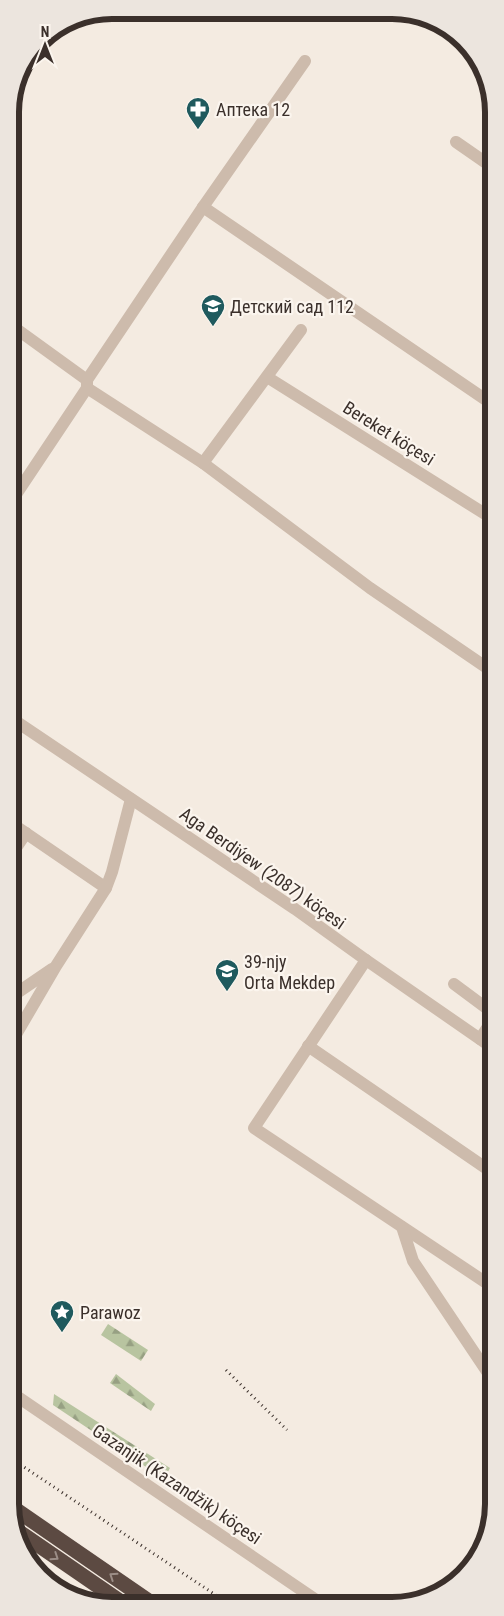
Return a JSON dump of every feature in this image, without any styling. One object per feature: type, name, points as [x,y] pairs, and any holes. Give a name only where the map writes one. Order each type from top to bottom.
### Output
[{"type":"highway","points":[[20,1513],[132,1597]]},
{"type":"highway","points":[[25,1536],[114,1597]]},
{"type":"street","points":[[19,490],[203,207],[305,61]]},
{"type":"street","points":[[456,142],[485,162]]},
{"type":"street","points":[[203,207],[485,399]]},
{"type":"street","points":[[203,463],[300,330]]},
{"type":"street","points":[[19,332],[87,384],[203,463],[370,588],[485,667]]},
{"type":"street","name":"Bereket köçesi","points":[[267,377],[485,514]]},
{"type":"street","name":"Aga Berdiýew (2087) köçesi","points":[[19,723],[295,909],[485,1042]]},
{"type":"street","points":[[19,1029],[56,966],[106,888],[131,798]]},
{"type":"street","points":[[19,828],[106,888]]},
{"type":"street","points":[[19,843],[26,833]]},
{"type":"street","points":[[366,960],[254,1128],[485,1282]]},
{"type":"street","points":[[19,991],[56,966]]},
{"type":"street","points":[[454,984],[485,1008]]},
{"type":"street","points":[[480,1039],[485,1032]]},
{"type":"street","points":[[308,1046],[485,1168]]},
{"type":"street","points":[[402,1227],[412,1261],[485,1369]]},
{"type":"street","name":"Gazanjik (Kazandžik) köçesi","points":[[19,1398],[312,1597]]},
{"type":"green space","points":[[108,1324],[148,1350],[141,1361],[101,1335]]},
{"type":"green space","points":[[116,1374],[155,1404],[151,1411],[110,1383]]},
{"type":"green space","points":[[54,1394],[170,1468],[164,1479],[53,1405]]},
{"type":"railway","points":[[226,1370],[287,1430]]},
{"type":"railway","points":[[19,1464],[219,1597]]},
{"type":"place","name":"Аптека 12","points":[[198,130]]},
{"type":"place","name":"Детский сад 112","points":[[213,327]]},
{"type":"place","name":"39-njy Orta Mekdep","points":[[227,992]]},
{"type":"place","name":"Parawoz","points":[[62,1333]]}]
